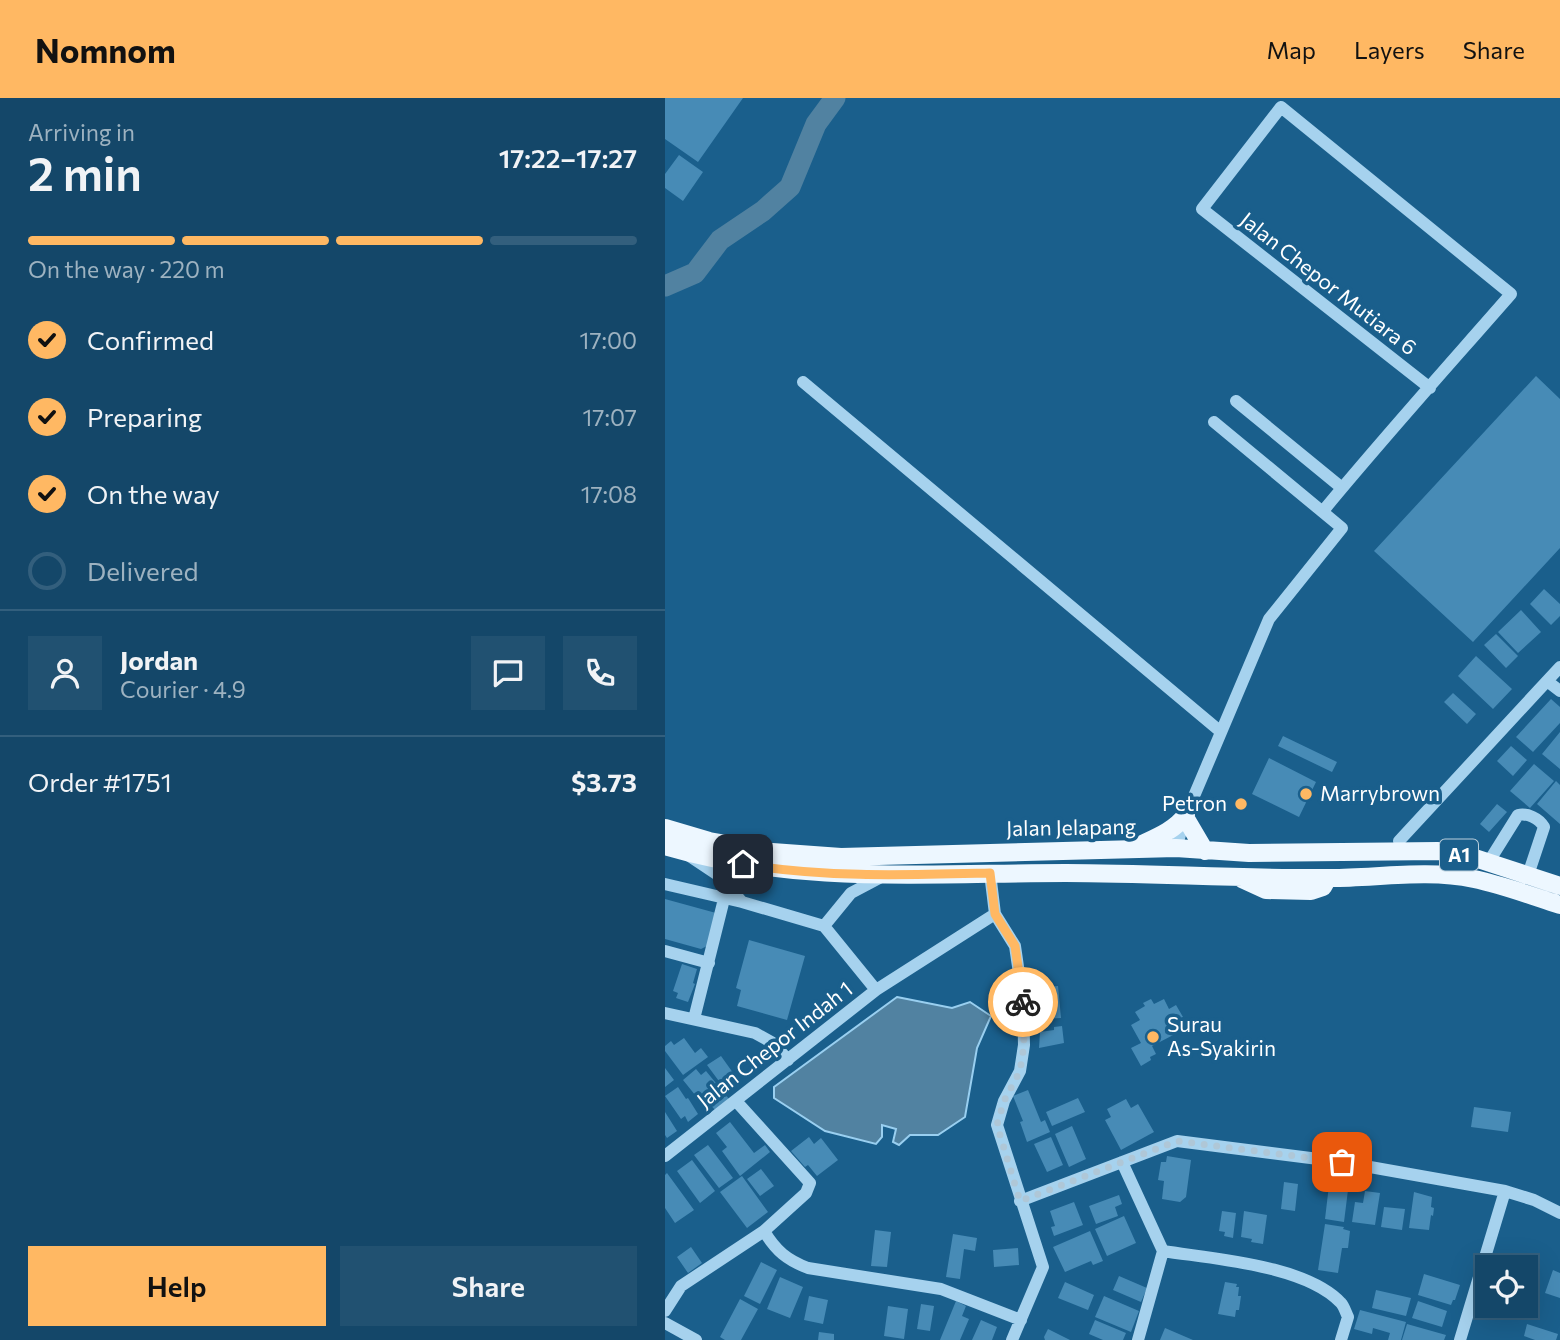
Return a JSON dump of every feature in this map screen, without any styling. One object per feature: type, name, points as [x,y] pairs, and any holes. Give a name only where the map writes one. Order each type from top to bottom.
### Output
[{"type":"main road","points":[[1132,849],[1165,832],[1181,822],[1185,816],[1205,851]]},
{"type":"main road","name":"Jalan Jelapang","points":[[665,828],[709,841],[772,852],[841,856],[1176,848],[1249,853],[1438,851],[1488,863],[1560,886]]},
{"type":"main road","points":[[1352,877],[1347,870],[1347,864],[1355,852],[1367,842],[1399,841],[1438,851]]},
{"type":"main road","points":[[665,846],[765,868],[885,875],[990,873],[1208,876]]},
{"type":"main road","points":[[1148,874],[1166,865],[1176,848],[1208,876]]},
{"type":"main road","name":"A1","points":[[1208,876],[1238,876],[1266,890],[1318,890],[1328,878],[1437,876],[1473,879],[1560,905]]},
{"type":"street","name":"Jalan Chepor Mutiara 6","points":[[1281,107],[1511,294],[1430,388],[1202,209],[1281,107]]},
{"type":"street","points":[[803,382],[1221,732]]},
{"type":"street","points":[[1323,511],[1430,388]]},
{"type":"street","points":[[1236,401],[1342,488]]},
{"type":"street","points":[[1176,848],[1185,816],[1269,619],[1342,528],[1214,422]]},
{"type":"street","points":[[1399,841],[1560,667]]},
{"type":"street","points":[[1547,681],[1560,691]]},
{"type":"street","points":[[1488,863],[1518,815],[1524,814],[1540,820],[1544,827],[1528,875]]},
{"type":"street","points":[[683,852],[721,877],[742,902]]},
{"type":"street","points":[[990,873],[995,914],[1015,946],[1024,1012],[1024,1045],[1020,1071],[1004,1101],[997,1125],[1043,1267],[1012,1340]]},
{"type":"street","points":[[824,926],[851,893],[885,875]]},
{"type":"street","points":[[665,884],[742,902],[824,926],[876,990]]},
{"type":"street","points":[[694,1019],[724,898]]},
{"type":"street","name":"Jalan Chepor Indah 1","points":[[665,1156],[876,990],[995,914]]},
{"type":"street","points":[[665,951],[709,963]]},
{"type":"street","points":[[665,1013],[755,1033],[773,1043],[788,1060]]},
{"type":"street","points":[[665,1311],[681,1286],[764,1231],[806,1193],[810,1183],[736,1101]]},
{"type":"street","points":[[1020,1201],[1177,1141],[1342,1162],[1505,1191],[1534,1200],[1560,1213]]},
{"type":"street","points":[[1122,1162],[1163,1251],[1138,1340]]},
{"type":"street","points":[[1460,1340],[1505,1191]]},
{"type":"street","points":[[764,1231],[774,1248],[790,1261],[808,1268],[941,1289],[1021,1320]]},
{"type":"street","points":[[1163,1251],[1284,1272],[1321,1288],[1342,1304],[1348,1317],[1341,1340]]},
{"type":"street","points":[[665,1323],[695,1340]]},
{"type":"water","points":[[897,997],[952,1008],[970,1002],[991,1016],[977,1048],[965,1117],[938,1135],[910,1135],[899,1145],[893,1142],[896,1129],[882,1125],[882,1137],[876,1144],[825,1131],[774,1098],[774,1087]]},
{"type":"building","points":[[665,98],[743,98],[698,162],[665,139]]},
{"type":"building","points":[[679,155],[703,172],[683,201],[665,188],[665,174]]},
{"type":"building","points":[[1536,376],[1560,399],[1560,548],[1473,642],[1374,551]]},
{"type":"building","points":[[1544,589],[1560,604],[1560,616],[1551,625],[1530,604]]},
{"type":"building","points":[[1521,610],[1541,632],[1518,653],[1498,632]]},
{"type":"building","points":[[1496,634],[1518,656],[1506,668],[1484,645]]},
{"type":"building","points":[[1476,656],[1512,689],[1493,709],[1458,676]]},
{"type":"building","points":[[1453,693],[1476,714],[1467,724],[1444,702]]},
{"type":"building","points":[[1551,699],[1560,707],[1560,723],[1533,752],[1516,737]]},
{"type":"building","points":[[1560,732],[1560,769],[1542,754]]},
{"type":"building","points":[[1283,736],[1337,762],[1332,772],[1278,746]]},
{"type":"building","points":[[1511,746],[1527,760],[1513,776],[1497,761]]},
{"type":"building","points":[[1269,758],[1316,782],[1299,817],[1252,794]]},
{"type":"building","points":[[1534,764],[1554,781],[1530,808],[1510,791]]},
{"type":"building","points":[[1556,781],[1560,785],[1560,824],[1537,804]]},
{"type":"building","points":[[1497,804],[1507,812],[1489,832],[1480,824]]},
{"type":"building","points":[[665,899],[716,913],[707,946],[701,949],[665,939]]},
{"type":"building","points":[[749,940],[805,956],[787,1020],[737,1006],[741,990],[736,988]]},
{"type":"building","points":[[682,964],[697,969],[688,1002],[676,998],[678,993],[673,991]]},
{"type":"building","points":[[1058,986],[1061,1018],[1041,1019],[1037,1004],[1040,1004],[1038,988]]},
{"type":"building","name":"Surau As-Syakirin","points":[[1151,999],[1154,1004],[1164,999],[1169,1009],[1176,1005],[1183,1017],[1175,1020],[1181,1031],[1152,1046],[1156,1054],[1141,1066],[1131,1048],[1141,1043],[1131,1025],[1140,1020],[1135,1012]]},
{"type":"building","points":[[1062,1026],[1064,1043],[1039,1048],[1040,1032]]},
{"type":"building","points":[[684,1038],[695,1053],[701,1048],[708,1057],[683,1075],[665,1051],[665,1046],[671,1041],[674,1045]]},
{"type":"building","points":[[721,1056],[741,1084],[731,1090],[728,1085],[724,1088],[707,1065]]},
{"type":"building","points":[[665,1068],[674,1080],[665,1087]]},
{"type":"building","points":[[696,1069],[701,1075],[706,1071],[729,1099],[715,1110],[708,1102],[704,1106],[683,1080]]},
{"type":"building","points":[[678,1087],[698,1114],[688,1122],[685,1116],[681,1119],[665,1096]]},
{"type":"building","points":[[1028,1090],[1041,1122],[1045,1120],[1050,1132],[1027,1142],[1020,1122],[1023,1121],[1013,1096]]},
{"type":"building","points":[[1078,1098],[1085,1112],[1052,1126],[1046,1112]]},
{"type":"building","points":[[1126,1099],[1131,1108],[1138,1104],[1154,1132],[1121,1150],[1105,1120],[1111,1117],[1107,1109]]},
{"type":"building","points":[[1474,1107],[1511,1112],[1508,1132],[1471,1127]]},
{"type":"building","points":[[665,1112],[677,1131],[667,1138],[665,1135]]},
{"type":"building","points":[[730,1122],[754,1153],[765,1145],[770,1152],[740,1176],[722,1151],[727,1147],[716,1133]]},
{"type":"building","points":[[1072,1126],[1086,1159],[1069,1167],[1055,1134]]},
{"type":"building","points":[[809,1137],[814,1144],[821,1138],[838,1160],[817,1176],[791,1151]]},
{"type":"building","points":[[1051,1137],[1063,1165],[1047,1172],[1034,1144]]},
{"type":"building","points":[[708,1145],[733,1178],[719,1188],[694,1155]]},
{"type":"building","points":[[1167,1156],[1191,1160],[1186,1197],[1180,1202],[1162,1199],[1164,1181],[1158,1180],[1161,1162],[1166,1162]]},
{"type":"building","points":[[692,1160],[715,1191],[700,1203],[677,1171]]},
{"type":"building","points":[[761,1169],[774,1186],[760,1196],[747,1179]]},
{"type":"building","points":[[667,1173],[694,1210],[675,1223],[665,1208]]},
{"type":"building","points":[[742,1176],[768,1212],[747,1228],[720,1192]]},
{"type":"building","points":[[1334,1180],[1349,1182],[1344,1222],[1325,1219],[1329,1185],[1334,1185]]},
{"type":"building","points":[[1284,1182],[1298,1184],[1295,1211],[1281,1209]]},
{"type":"building","points":[[1365,1191],[1380,1193],[1375,1225],[1352,1222],[1355,1202],[1363,1203]]},
{"type":"building","points":[[1414,1192],[1432,1197],[1431,1207],[1434,1208],[1429,1230],[1409,1228]]},
{"type":"building","points":[[1119,1195],[1122,1204],[1115,1207],[1118,1216],[1096,1224],[1089,1206]]},
{"type":"building","points":[[1074,1202],[1083,1225],[1054,1236],[1051,1227],[1055,1226],[1050,1211]]},
{"type":"building","points":[[1384,1207],[1405,1209],[1402,1230],[1381,1227]]},
{"type":"building","points":[[1222,1211],[1236,1213],[1233,1238],[1224,1236],[1225,1232],[1219,1231]]},
{"type":"building","points":[[1244,1211],[1267,1215],[1263,1244],[1241,1237]]},
{"type":"building","points":[[1124,1216],[1136,1243],[1107,1256],[1095,1229]]},
{"type":"building","points":[[1325,1224],[1344,1227],[1343,1229],[1350,1231],[1348,1248],[1342,1248],[1338,1273],[1318,1270]]},
{"type":"building","points":[[875,1230],[891,1232],[887,1267],[871,1266]]},
{"type":"building","points":[[1090,1231],[1103,1261],[1093,1265],[1091,1261],[1065,1272],[1053,1247]]},
{"type":"building","points":[[953,1234],[977,1238],[975,1251],[964,1249],[960,1279],[946,1277]]},
{"type":"building","points":[[691,1247],[702,1263],[688,1273],[677,1257]]},
{"type":"building","points":[[1018,1248],[1019,1265],[994,1267],[993,1250]]},
{"type":"building","points":[[761,1262],[777,1270],[760,1304],[744,1296]]},
{"type":"building","points":[[1553,1270],[1560,1273],[1560,1298],[1545,1293]]},
{"type":"building","points":[[1424,1274],[1460,1285],[1451,1305],[1418,1295]]},
{"type":"building","points":[[1119,1276],[1147,1288],[1141,1302],[1113,1290]]},
{"type":"building","points":[[780,1277],[803,1287],[790,1318],[767,1309]]},
{"type":"building","points":[[1065,1282],[1094,1295],[1088,1310],[1058,1298]]},
{"type":"building","points":[[1225,1282],[1237,1284],[1236,1287],[1239,1287],[1238,1296],[1241,1296],[1235,1317],[1218,1314]]},
{"type":"building","points":[[1376,1290],[1411,1298],[1406,1316],[1372,1308]]},
{"type":"building","points":[[809,1296],[828,1300],[823,1324],[804,1320]]},
{"type":"building","points":[[1104,1296],[1139,1311],[1131,1332],[1095,1317]]},
{"type":"building","points":[[740,1299],[758,1309],[741,1340],[725,1340],[720,1337]]},
{"type":"building","points":[[956,1301],[966,1306],[962,1316],[969,1319],[960,1340],[940,1340]]},
{"type":"building","points":[[1418,1301],[1447,1311],[1442,1327],[1412,1318]]},
{"type":"building","points":[[921,1304],[934,1306],[930,1331],[917,1329]]},
{"type":"building","points":[[888,1306],[908,1309],[904,1339],[884,1336]]},
{"type":"building","points":[[1360,1310],[1406,1322],[1401,1340],[1388,1340],[1390,1333],[1373,1328],[1372,1334],[1354,1329]]},
{"type":"building","points":[[981,1320],[997,1327],[992,1340],[972,1340]]},
{"type":"building","points":[[1095,1320],[1126,1333],[1123,1340],[1103,1340],[1089,1334]]},
{"type":"building","points":[[1407,1324],[1446,1335],[1444,1340],[1402,1340]]},
{"type":"building","points":[[1527,1324],[1558,1334],[1556,1340],[1535,1340],[1524,1336]]},
{"type":"building","points":[[1165,1328],[1193,1340],[1160,1340]]},
{"type":"building","points":[[1048,1329],[1070,1340],[1045,1340]]},
{"type":"building","points":[[819,1332],[834,1334],[834,1340],[818,1340]]},
{"type":"waterway","points":[[665,286],[695,273],[720,240],[763,211],[790,187],[816,124],[835,98]]},
{"type":"way so far","points":[[1023,1002],[1024,1045],[1020,1071],[1004,1101],[997,1125],[1020,1201],[1177,1141],[1342,1162]]},
{"type":"place","name":"Marrybrown","points":[[1306,794]]},
{"type":"place","name":"Petron","points":[[1241,804]]},
{"type":"place","name":"Surau As-Syakirin","points":[[1153,1037]]},
{"type":"route","points":[[743,864],[811,872],[885,875],[990,873],[995,914],[1015,946],[1023,1002]]}]
